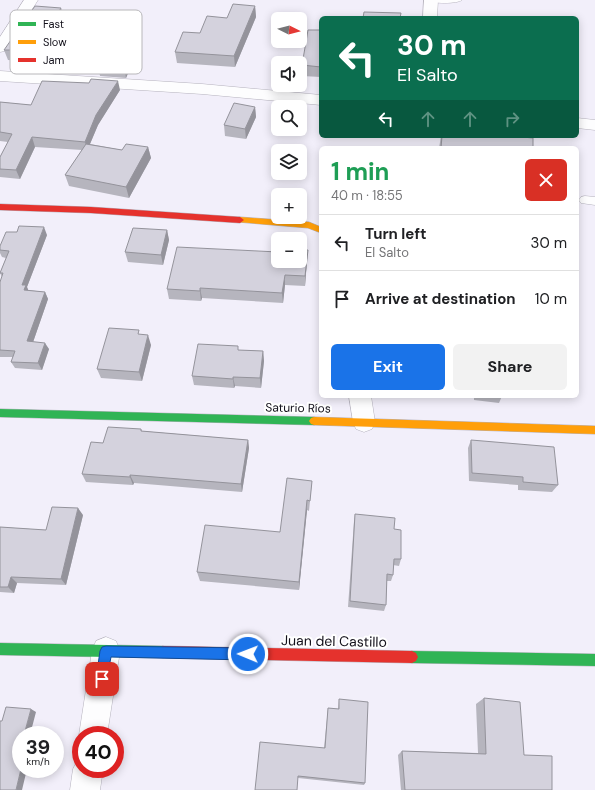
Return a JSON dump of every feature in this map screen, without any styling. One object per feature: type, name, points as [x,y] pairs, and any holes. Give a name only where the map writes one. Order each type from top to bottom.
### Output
[{"type":"street","points":[[25,10],[31,0]]},
{"type":"street","points":[[430,16],[431,0]]},
{"type":"street","points":[[0,48],[10,33]]},
{"type":"street","points":[[0,76],[202,88],[319,100]]},
{"type":"street","points":[[579,123],[595,125]]},
{"type":"street","points":[[0,207],[91,210],[309,225],[319,229]]},
{"type":"street","points":[[360,398],[364,422]]},
{"type":"street","name":"Saturio Ríos","points":[[0,413],[364,422],[595,430]]},
{"type":"street","name":"Juan del Castillo","points":[[0,649],[595,660]]},
{"type":"street","points":[[94,726],[106,651]]},
{"type":"street","points":[[85,790],[87,778]]},
{"type":"lane","points":[[431,0],[458,0]]},
{"type":"building","points":[[233,4],[255,6],[234,56],[175,52],[183,32],[200,33],[207,16],[227,18]]},
{"type":"building","points":[[35,6],[61,8],[60,10],[32,10]]},
{"type":"building","points":[[364,12],[401,13],[400,16],[363,16]]},
{"type":"building","points":[[308,30],[319,30],[319,67],[307,66],[307,56],[304,56],[305,48],[307,48]]},
{"type":"building","points":[[10,41],[10,50],[4,50]]},
{"type":"building","points":[[91,79],[118,81],[96,115],[85,142],[32,137],[16,170],[0,169],[0,157],[12,134],[0,132],[0,102],[31,105],[42,81],[89,83]]},
{"type":"building","points":[[234,103],[255,107],[245,129],[224,125]]},
{"type":"building","points":[[442,138],[533,138],[533,146],[441,146]]},
{"type":"building","points":[[86,144],[122,150],[126,144],[148,147],[126,187],[65,175]]},
{"type":"building","points":[[19,226],[44,227],[22,285],[26,285],[24,290],[45,292],[27,341],[45,343],[38,363],[11,362],[15,351],[0,350],[0,282],[3,273],[0,273],[9,251],[0,250],[0,246],[6,232],[17,232]]},
{"type":"building","points":[[133,228],[167,230],[161,255],[125,252]]},
{"type":"building","points":[[177,247],[271,252],[271,268],[306,268],[305,276],[285,275],[282,293],[200,288],[200,291],[167,289]]},
{"type":"building","points":[[109,328],[139,330],[138,334],[148,335],[139,372],[97,369]]},
{"type":"building","points":[[198,344],[238,346],[238,350],[263,351],[260,378],[233,377],[233,379],[192,376]]},
{"type":"building","points":[[108,427],[248,440],[241,484],[130,475],[130,477],[82,474],[91,442],[103,443]]},
{"type":"building","points":[[471,440],[554,447],[558,485],[523,482],[523,477],[472,473]]},
{"type":"building","points":[[287,478],[312,481],[310,501],[307,500],[299,582],[197,572],[205,525],[280,532]]},
{"type":"building","points":[[52,507],[78,508],[61,579],[11,577],[8,587],[0,587],[0,527],[46,530]]},
{"type":"building","points":[[355,514],[395,518],[394,529],[401,530],[401,559],[394,559],[393,575],[387,574],[386,605],[350,601]]},
{"type":"building","points":[[484,698],[520,702],[524,755],[552,756],[552,790],[405,790],[402,751],[486,754]]},
{"type":"building","points":[[339,699],[368,702],[365,783],[298,776],[297,790],[255,790],[260,742],[325,748],[328,708],[339,709]]},
{"type":"building","points":[[6,707],[31,709],[26,726],[12,726],[12,778],[19,778],[16,790],[0,790],[0,721],[2,721]]},
{"type":"traffic: fast","points":[[0,413],[314,421]]},
{"type":"traffic: fast","points":[[0,649],[163,652]]},
{"type":"traffic: fast","points":[[412,657],[595,660]]},
{"type":"traffic: slow","points":[[240,220],[309,225],[319,229]]},
{"type":"traffic: slow","points":[[314,421],[595,430]]},
{"type":"traffic: jam","points":[[0,207],[91,210],[240,220]]},
{"type":"traffic: jam","points":[[163,652],[412,657]]},
{"type":"route","points":[[102,679],[106,651],[248,654]]}]
